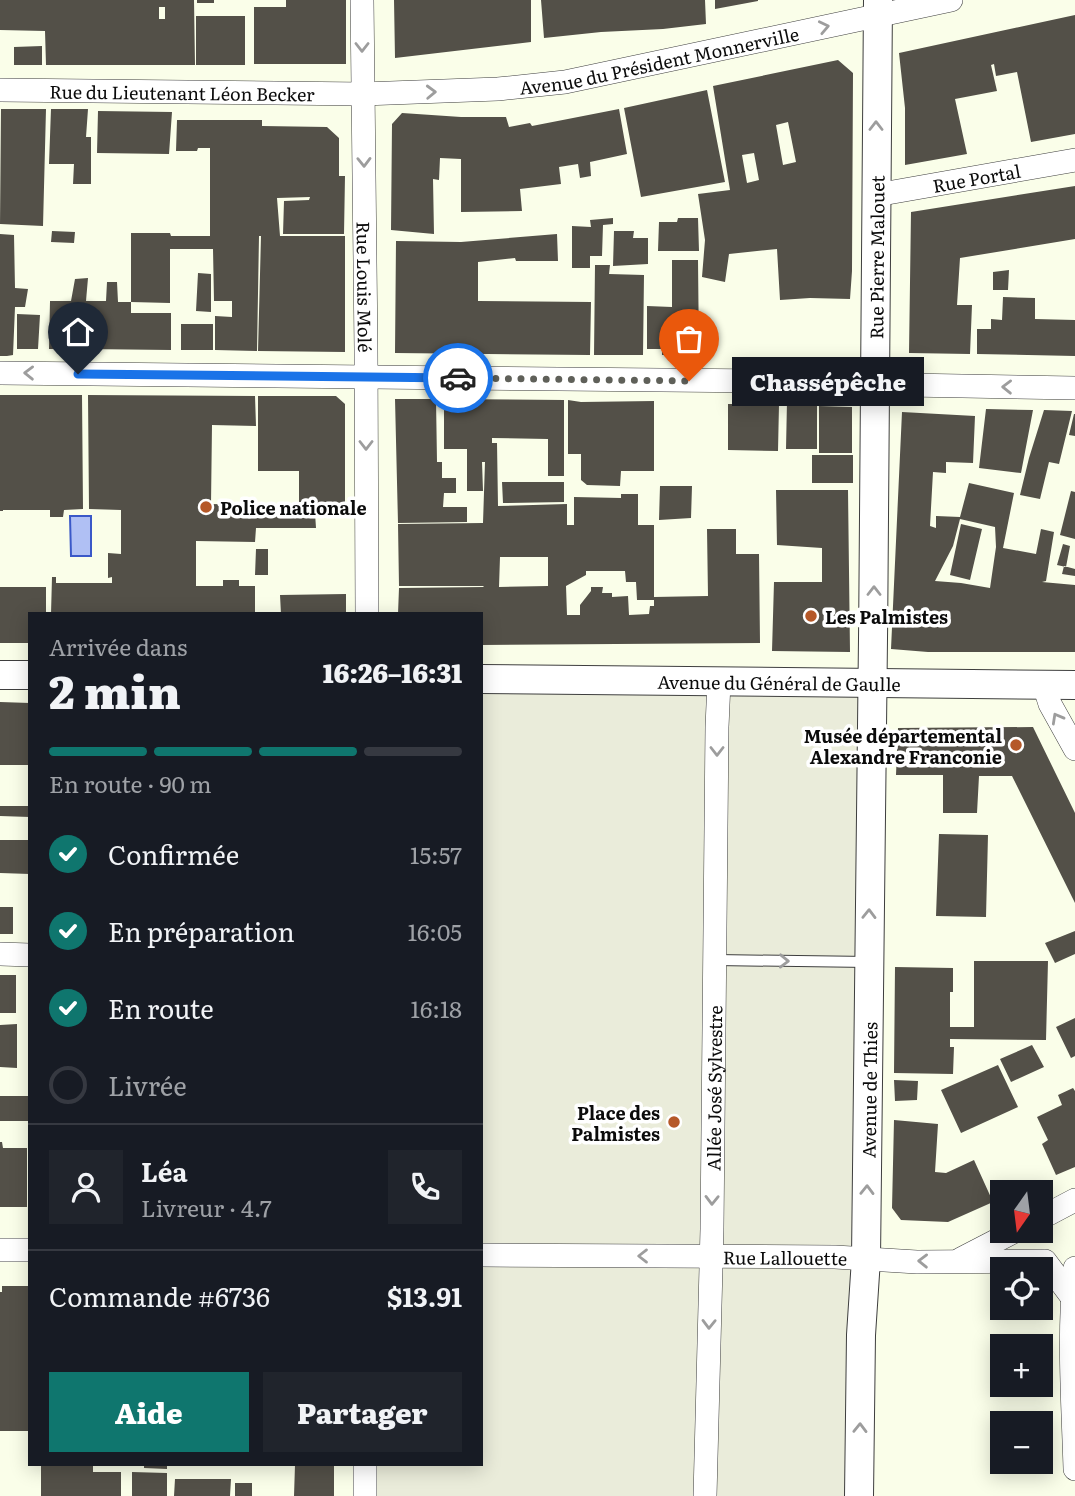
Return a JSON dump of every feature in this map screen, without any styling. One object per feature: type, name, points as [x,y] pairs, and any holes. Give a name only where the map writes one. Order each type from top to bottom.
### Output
[{"type":"street","name":"Rue Louis Molé","points":[[362,0],[367,612]]},
{"type":"street","name":"Avenue du Président Monnerville","points":[[363,94],[498,89],[565,82],[878,7],[951,0]]},
{"type":"street","name":"Rue Pierre Malouet","points":[[873,683],[878,7]]},
{"type":"street","name":"Rue du Lieutenant Léon Becker","points":[[0,90],[363,94]]},
{"type":"street","name":"Rue Portal","points":[[876,195],[1075,160]]},
{"type":"street","points":[[0,373],[850,382],[1075,388]]},
{"type":"street","points":[[0,675],[28,675]]},
{"type":"street","name":"Avenue du Général de Gaulle","points":[[483,680],[1075,685]]},
{"type":"street","name":"Allée José Sylvestre","points":[[705,1496],[712,1256],[719,682]]},
{"type":"street","name":"Avenue de Thies","points":[[859,1496],[861,1335],[866,1259],[873,683]]},
{"type":"street","points":[[1044,685],[1050,704],[1075,749]]},
{"type":"street","points":[[0,954],[28,955]]},
{"type":"street","points":[[1054,1211],[1075,1200]]},
{"type":"street","points":[[956,1262],[992,1243]]},
{"type":"street","points":[[0,1250],[28,1250]]},
{"type":"street","name":"Rue Lallouette","points":[[483,1255],[712,1256],[917,1262],[1045,1261],[1072,1297]]},
{"type":"street","points":[[1075,1268],[1071,1332],[1075,1469]]},
{"type":"street","points":[[365,1466],[365,1496]]},
{"type":"lane","points":[[716,960],[869,962]]},
{"type":"shaded area","name":"Place des Palmistes","points":[[483,679],[873,683],[859,1496],[365,1496],[365,1466],[483,1466]]},
{"type":"water","points":[[70,516],[91,516],[91,556],[71,556]]},
{"type":"building","points":[[0,0],[194,0],[195,65],[46,65],[45,31],[0,30]],"holes":[[[159,7],[165,7],[165,19],[159,19]]]},
{"type":"building","points":[[197,0],[214,0],[214,3],[197,3]]},
{"type":"building","points":[[286,0],[346,0],[346,64],[254,64],[254,7],[286,7]]},
{"type":"building","points":[[394,0],[531,0],[531,42],[395,58]]},
{"type":"building","points":[[541,0],[705,0],[706,24],[544,38]]},
{"type":"building","points":[[715,0],[758,0],[758,1],[715,9]]},
{"type":"building","points":[[1075,15],[1075,134],[1031,142],[1017,72],[996,76],[994,64],[991,65],[997,91],[955,99],[967,154],[905,165],[905,108],[899,53]]},
{"type":"building","points":[[196,16],[245,16],[245,65],[196,65]]},
{"type":"building","points":[[42,46],[42,65],[14,65],[14,47]]},
{"type":"building","points":[[838,60],[853,73],[850,299],[780,300],[777,249],[729,254],[725,282],[702,277],[705,240],[698,194],[730,190],[713,86]],"holes":[[[788,122],[796,162],[783,165],[776,125]],[[754,153],[759,180],[747,183],[742,155]]]},
{"type":"building","points":[[707,90],[725,182],[641,197],[624,108]]},
{"type":"building","points":[[1,109],[46,109],[43,226],[0,224]]},
{"type":"building","points":[[51,109],[88,109],[86,137],[91,137],[91,184],[73,184],[74,164],[49,164]]},
{"type":"building","points":[[619,109],[627,154],[590,162],[591,176],[580,178],[578,164],[559,167],[561,184],[520,189],[522,211],[461,212],[461,159],[440,158],[439,180],[433,179],[434,234],[391,230],[392,124],[402,113],[506,117],[509,127],[530,123],[532,126]]},
{"type":"building","points":[[98,111],[172,112],[169,154],[97,153]]},
{"type":"building","points":[[177,120],[262,120],[262,126],[327,127],[339,138],[339,176],[345,176],[344,234],[283,234],[284,201],[309,200],[310,197],[277,198],[280,236],[345,236],[345,352],[258,351],[261,236],[257,351],[215,350],[215,316],[232,317],[232,301],[214,301],[213,249],[170,249],[170,303],[131,302],[131,233],[210,236],[210,148],[176,151]]},
{"type":"building","points":[[1075,186],[1075,239],[960,258],[957,305],[972,305],[970,354],[909,353],[911,212]]},
{"type":"building","points":[[613,218],[613,224],[603,225],[602,256],[590,256],[590,268],[572,268],[572,226],[591,227],[590,220]]},
{"type":"building","points":[[678,218],[698,218],[699,251],[658,251],[659,222],[677,222]]},
{"type":"building","points":[[52,231],[75,232],[74,243],[51,242]]},
{"type":"building","points":[[614,231],[634,231],[633,238],[648,238],[648,264],[613,266]]},
{"type":"building","points":[[0,234],[14,235],[15,288],[28,289],[25,307],[15,307],[13,355],[7,356],[0,356]]},
{"type":"building","points":[[557,234],[558,261],[516,261],[515,258],[478,262],[478,301],[591,302],[590,355],[395,353],[396,241],[461,242]]},
{"type":"building","points":[[672,260],[698,260],[699,356],[662,355],[662,349],[647,349],[647,306],[672,307]]},
{"type":"building","points":[[595,265],[610,265],[609,274],[644,275],[643,355],[594,355]]},
{"type":"building","points":[[1009,270],[1008,290],[993,290],[993,272]]},
{"type":"building","points":[[198,273],[211,274],[211,312],[196,311]]},
{"type":"building","points":[[88,278],[86,301],[106,301],[107,282],[117,282],[118,302],[131,302],[131,313],[171,313],[171,350],[85,349],[84,313],[83,349],[49,349],[50,301],[71,301],[75,279]]},
{"type":"building","points":[[1003,297],[1035,298],[1035,319],[1075,320],[1075,356],[977,354],[977,329],[991,329],[991,319],[1002,320]]},
{"type":"building","points":[[17,314],[40,315],[38,349],[17,349]]},
{"type":"building","points":[[181,324],[213,324],[213,350],[181,350]]},
{"type":"building","points":[[0,395],[82,395],[83,509],[64,510],[63,517],[50,517],[50,510],[0,511]]},
{"type":"building","points":[[88,395],[255,396],[256,426],[212,425],[211,504],[255,505],[255,513],[315,513],[316,528],[256,528],[255,542],[196,541],[196,586],[223,586],[223,580],[239,580],[239,586],[255,586],[255,612],[51,612],[52,577],[56,577],[56,583],[112,583],[112,577],[108,578],[108,553],[121,554],[121,510],[89,509]]},
{"type":"building","points":[[258,396],[336,396],[345,404],[345,511],[299,510],[299,471],[258,471]]},
{"type":"building","points":[[395,399],[436,399],[437,462],[442,462],[442,478],[456,478],[456,493],[444,493],[443,507],[467,507],[467,522],[398,523]]},
{"type":"building","points":[[444,399],[564,400],[564,476],[548,476],[548,439],[492,438],[492,443],[497,443],[498,506],[567,504],[567,525],[574,525],[574,497],[621,498],[621,494],[638,494],[638,525],[654,525],[654,597],[708,596],[707,529],[736,529],[736,554],[759,554],[760,643],[483,645],[483,612],[398,612],[399,588],[484,587],[399,586],[398,524],[483,523],[485,462],[482,462],[483,491],[467,491],[467,449],[444,449]],"holes":[[[500,557],[548,557],[548,586],[499,587]],[[586,571],[625,571],[626,582],[636,582],[637,600],[654,600],[649,614],[629,615],[628,596],[612,597],[612,593],[602,593],[603,587],[591,587],[580,605],[580,615],[567,615],[566,586],[586,575]]]},
{"type":"building","points":[[568,400],[654,401],[654,471],[621,471],[620,486],[587,485],[581,480],[581,454],[568,454]]},
{"type":"building","points":[[787,401],[817,401],[817,449],[786,449]]},
{"type":"building","points":[[728,404],[779,404],[778,451],[728,450]]},
{"type":"building","points":[[819,406],[852,407],[852,453],[819,453]]},
{"type":"building","points":[[986,409],[1033,410],[1021,473],[979,468]]},
{"type":"building","points":[[1044,410],[1072,411],[1059,464],[1049,462],[1040,499],[1020,495]]},
{"type":"building","points":[[902,412],[975,416],[973,463],[946,462],[946,473],[933,472],[930,526],[936,528],[936,516],[960,517],[969,483],[1014,493],[1003,548],[1036,554],[1041,529],[1054,532],[1046,581],[1042,582],[1075,585],[1075,652],[928,652],[891,649]],"holes":[[[960,519],[995,527],[996,547],[990,588],[935,581],[953,546]]]},
{"type":"building","points":[[1075,414],[1075,436],[1069,435]]},
{"type":"building","points":[[812,455],[853,455],[853,483],[812,483]]},
{"type":"building","points":[[502,482],[564,482],[564,502],[503,503]]},
{"type":"building","points":[[660,486],[692,486],[691,518],[659,520]]},
{"type":"building","points":[[776,490],[848,490],[850,652],[772,651],[774,582],[822,582],[822,548],[777,545]]},
{"type":"building","points":[[1071,491],[1075,492],[1075,539],[1060,535]]},
{"type":"building","points":[[961,524],[982,529],[970,580],[950,575]]},
{"type":"building","points":[[1063,544],[1070,546],[1066,567],[1057,565]]},
{"type":"building","points":[[256,549],[268,549],[268,575],[255,575]]},
{"type":"building","points":[[1064,566],[1075,569],[1075,576],[1062,574]]},
{"type":"building","points":[[0,587],[46,587],[46,612],[28,612],[28,643],[0,643]]},
{"type":"building","points":[[346,594],[346,612],[281,612],[280,595]]},
{"type":"building","points":[[0,702],[28,703],[28,765],[0,765]]},
{"type":"building","points":[[1033,727],[1075,813],[1075,903],[1012,776],[979,776],[977,813],[943,813],[943,775],[896,775],[898,728]]},
{"type":"building","points":[[0,806],[28,806],[28,817],[0,816]]},
{"type":"building","points":[[939,834],[988,835],[986,917],[936,916]]},
{"type":"building","points":[[0,840],[28,840],[28,874],[0,873]]},
{"type":"building","points":[[0,907],[13,907],[13,934],[0,934]]},
{"type":"building","points":[[1075,931],[1075,954],[1055,963],[1045,943]]},
{"type":"building","points":[[974,961],[1048,961],[1046,1040],[950,1039],[950,1047],[954,1047],[953,1074],[894,1073],[895,967],[953,968],[950,1027],[974,1027]]},
{"type":"building","points":[[0,975],[16,975],[16,1013],[0,1013]]},
{"type":"building","points":[[1075,1018],[1075,1056],[1071,1058],[1056,1027]]},
{"type":"building","points":[[17,1024],[17,1068],[0,1067],[0,1025]]},
{"type":"building","points":[[1032,1045],[1044,1067],[1011,1082],[1000,1059]]},
{"type":"building","points":[[998,1065],[1018,1107],[961,1133],[941,1090]]},
{"type":"building","points":[[894,1080],[918,1081],[917,1100],[895,1101]]},
{"type":"building","points":[[1073,1088],[1075,1167],[1056,1175],[1042,1144],[1048,1140],[1037,1117],[1062,1105],[1058,1095]]},
{"type":"building","points":[[0,1096],[28,1096],[28,1121],[0,1121]]},
{"type":"building","points":[[894,1120],[938,1124],[935,1172],[946,1173],[974,1160],[990,1195],[990,1203],[948,1222],[901,1220],[892,1208]]},
{"type":"building","points":[[0,1142],[3,1148],[27,1148],[27,1207],[0,1207]]},
{"type":"building","points":[[2,1286],[28,1286],[28,1431],[0,1431]]},
{"type":"building","points":[[41,1466],[93,1466],[93,1472],[121,1472],[121,1496],[41,1496]]},
{"type":"building","points":[[144,1466],[167,1466],[167,1469]]},
{"type":"building","points":[[295,1466],[334,1466],[334,1496],[294,1496]]},
{"type":"building","points":[[132,1472],[167,1473],[167,1496],[132,1496]]},
{"type":"building","points":[[175,1479],[231,1479],[230,1496],[174,1496]]},
{"type":"building","points":[[235,1483],[252,1483],[252,1496],[235,1496]]},
{"type":"way so far","points":[[458,378],[689,381]]},
{"type":"place","name":"Chassépêche","points":[[689,381]]},
{"type":"place","name":"Police nationale","points":[[206,507]]},
{"type":"place","name":"Les Palmistes","points":[[811,616]]},
{"type":"place","name":"Musée départemental Alexandre Franconie","points":[[1016,745]]},
{"type":"place","name":"Place des Palmistes","points":[[674,1122]]},
{"type":"route","points":[[78,374],[458,378]]}]
